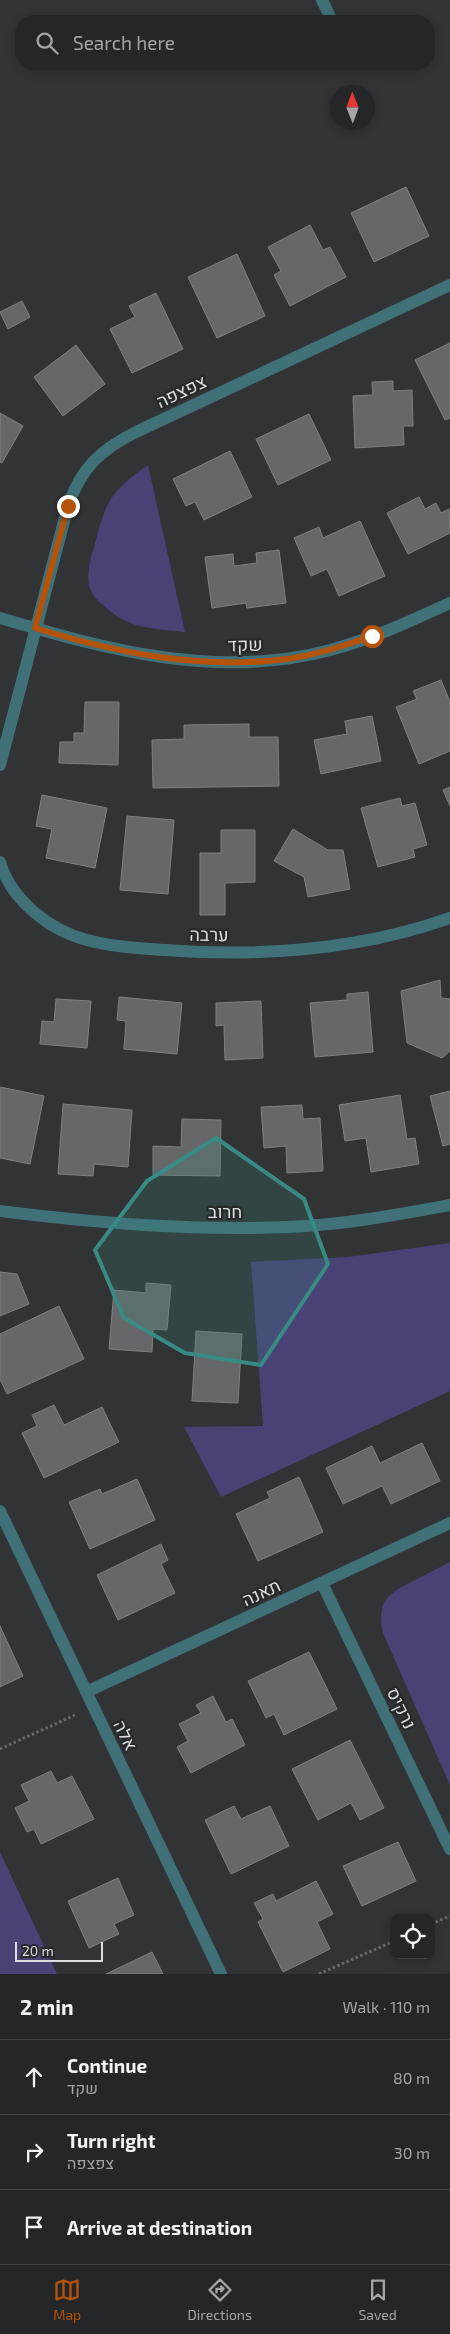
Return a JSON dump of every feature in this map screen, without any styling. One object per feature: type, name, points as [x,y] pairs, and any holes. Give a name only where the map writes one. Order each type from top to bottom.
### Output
[{"type":"street","points":[[322,0],[329,15]]},
{"type":"street","name":"צפצפה","points":[[35,628],[74,490],[80,477],[98,455],[122,439],[152,424],[450,285]]},
{"type":"street","name":"שקד","points":[[0,618],[78,641],[140,655],[195,662],[244,663],[288,659],[331,650],[372,636],[450,603]]},
{"type":"street","points":[[0,765],[35,628]]},
{"type":"street","name":"ערבה","points":[[0,862],[15,892],[34,912],[64,931],[85,940],[118,947],[234,953],[288,950],[339,945],[390,935],[450,918]]},
{"type":"street","name":"חרוב","points":[[0,1211],[131,1225],[209,1229],[308,1226],[373,1219],[450,1205]]},
{"type":"street","name":"אלה","points":[[0,1511],[221,1974]]},
{"type":"street","name":"תאנה","points":[[86,1692],[450,1523]]},
{"type":"street","name":"נרקיס","points":[[322,1583],[450,1849]]},
{"type":"path","points":[[0,1749],[93,1707]]},
{"type":"path","points":[[435,1922],[450,1916]]},
{"type":"path","points":[[319,1974],[390,1943]]},
{"type":"highlighted area","points":[[216,1138],[304,1199],[328,1264],[261,1365],[185,1353],[124,1318],[95,1250],[147,1181]]},
{"type":"shaded area","points":[[148,465],[185,632],[152,628],[123,620],[100,603],[90,589],[88,577],[90,564],[100,526],[108,505],[119,488]]},
{"type":"shaded area","points":[[450,1243],[450,1391],[221,1497],[184,1427],[263,1426],[251,1262],[348,1257]]},
{"type":"shaded area","points":[[450,1562],[450,1785],[383,1633],[381,1613],[387,1599],[398,1589]]},
{"type":"shaded area","points":[[0,1852],[57,1974],[0,1974]]},
{"type":"building","points":[[406,187],[429,236],[374,262],[351,213]]},
{"type":"building","points":[[310,225],[323,250],[330,247],[346,277],[290,306],[274,275],[281,271],[268,247]]},
{"type":"building","points":[[237,254],[265,316],[217,338],[188,277]]},
{"type":"building","points":[[156,293],[183,349],[132,373],[110,329],[135,317],[129,306]]},
{"type":"building","points":[[22,301],[30,317],[8,329],[0,312]]},
{"type":"building","points":[[450,343],[450,418],[445,420],[415,360]]},
{"type":"building","points":[[76,345],[105,384],[63,416],[34,377]]},
{"type":"building","points":[[393,381],[393,391],[412,390],[413,426],[403,426],[404,445],[355,448],[353,396],[373,395],[372,382]]},
{"type":"building","points":[[0,413],[23,426],[2,463],[0,462]]},
{"type":"building","points":[[309,414],[331,460],[278,485],[256,439]]},
{"type":"building","points":[[230,451],[252,497],[204,520],[195,502],[186,506],[173,479]]},
{"type":"building","points":[[419,497],[425,509],[436,503],[441,513],[449,509],[450,533],[408,554],[387,513]]},
{"type":"building","points":[[360,521],[385,576],[339,596],[327,569],[311,576],[294,538],[319,527],[323,538]]},
{"type":"building","points":[[279,550],[286,603],[247,608],[246,603],[212,608],[205,557],[233,554],[234,566],[257,563],[256,553]]},
{"type":"building","points":[[441,680],[450,702],[450,751],[419,764],[396,707],[417,699],[413,691]]},
{"type":"building","points":[[85,702],[119,702],[118,765],[59,763],[60,742],[74,742],[74,733],[84,733]]},
{"type":"building","points":[[372,716],[381,761],[321,774],[314,740],[347,734],[345,721]]},
{"type":"building","points":[[249,724],[249,737],[278,737],[279,786],[153,788],[152,740],[184,739],[184,725]]},
{"type":"building","points":[[450,787],[450,806],[443,790]]},
{"type":"building","points":[[42,795],[107,808],[95,868],[46,858],[52,829],[36,826]]},
{"type":"building","points":[[400,798],[402,806],[415,803],[427,845],[413,849],[415,857],[378,867],[361,808]]},
{"type":"building","points":[[127,816],[174,820],[168,894],[120,890]]},
{"type":"building","points":[[293,829],[328,850],[343,850],[350,889],[308,897],[304,877],[274,861]]},
{"type":"building","points":[[221,830],[255,830],[255,882],[225,883],[225,915],[200,915],[200,853],[221,853]]},
{"type":"building","points":[[440,980],[441,998],[450,999],[450,1051],[442,1058],[407,1043],[401,991]]},
{"type":"building","points":[[368,992],[373,1052],[315,1057],[310,1003],[347,1000],[347,994]]},
{"type":"building","points":[[119,997],[182,1003],[177,1054],[124,1049],[126,1021],[117,1020]]},
{"type":"building","points":[[56,999],[91,1001],[87,1048],[40,1044],[42,1021],[54,1022]]},
{"type":"building","points":[[261,1001],[263,1058],[225,1060],[224,1025],[216,1026],[216,1003]]},
{"type":"building","points":[[0,1087],[44,1096],[30,1164],[0,1158]]},
{"type":"building","points":[[450,1091],[450,1144],[443,1146],[430,1096]]},
{"type":"building","points":[[400,1095],[407,1139],[415,1138],[419,1164],[371,1172],[366,1138],[345,1141],[339,1105]]},
{"type":"building","points":[[63,1104],[132,1110],[128,1167],[94,1164],[93,1176],[58,1174]]},
{"type":"building","points":[[302,1105],[303,1119],[320,1118],[323,1171],[287,1173],[286,1146],[264,1148],[261,1107]]},
{"type":"building","points":[[182,1119],[221,1120],[220,1176],[153,1175],[153,1146],[181,1147]]},
{"type":"building","points":[[0,1272],[17,1274],[29,1304],[0,1316]]},
{"type":"building","points":[[146,1283],[171,1285],[167,1330],[153,1329],[152,1352],[109,1349],[114,1290],[146,1293]]},
{"type":"building","points":[[59,1306],[84,1359],[7,1394],[0,1379],[0,1334]]},
{"type":"building","points":[[196,1331],[242,1334],[238,1403],[192,1401]]},
{"type":"building","points":[[54,1405],[64,1425],[102,1407],[119,1442],[44,1478],[22,1433],[37,1426],[32,1415]]},
{"type":"building","points":[[422,1443],[440,1481],[391,1504],[382,1486],[343,1504],[326,1468],[372,1446],[380,1463]]},
{"type":"building","points":[[299,1477],[323,1532],[258,1561],[236,1514],[270,1498],[267,1492]]},
{"type":"building","points":[[137,1479],[155,1520],[90,1549],[69,1502],[100,1489],[102,1494]]},
{"type":"building","points":[[161,1544],[168,1560],[161,1564],[175,1593],[118,1620],[97,1575]]},
{"type":"building","points":[[0,1626],[23,1676],[0,1687]]},
{"type":"building","points":[[309,1652],[337,1709],[284,1735],[274,1714],[266,1718],[248,1681]]},
{"type":"building","points":[[213,1696],[226,1722],[232,1719],[245,1745],[191,1773],[177,1747],[188,1741],[179,1724],[201,1713],[196,1705]]},
{"type":"building","points":[[350,1740],[384,1808],[360,1820],[351,1803],[318,1820],[292,1769]]},
{"type":"building","points":[[51,1771],[57,1783],[72,1776],[94,1819],[41,1844],[34,1829],[27,1832],[15,1808],[29,1801],[21,1785]]},
{"type":"building","points":[[234,1806],[241,1819],[270,1806],[289,1846],[231,1874],[205,1820]]},
{"type":"building","points":[[398,1842],[416,1881],[362,1906],[343,1866]]},
{"type":"building","points":[[118,1878],[134,1915],[114,1924],[119,1934],[89,1948],[68,1901]]},
{"type":"building","points":[[316,1881],[333,1914],[317,1922],[330,1949],[283,1972],[258,1922],[263,1919],[254,1903],[273,1894],[276,1901]]},
{"type":"building","points":[[152,1952],[163,1974],[106,1974]]},
{"type":"route","points":[[68,506],[35,628],[78,641],[140,655],[195,662],[244,663],[288,659],[331,650],[372,636]]}]
